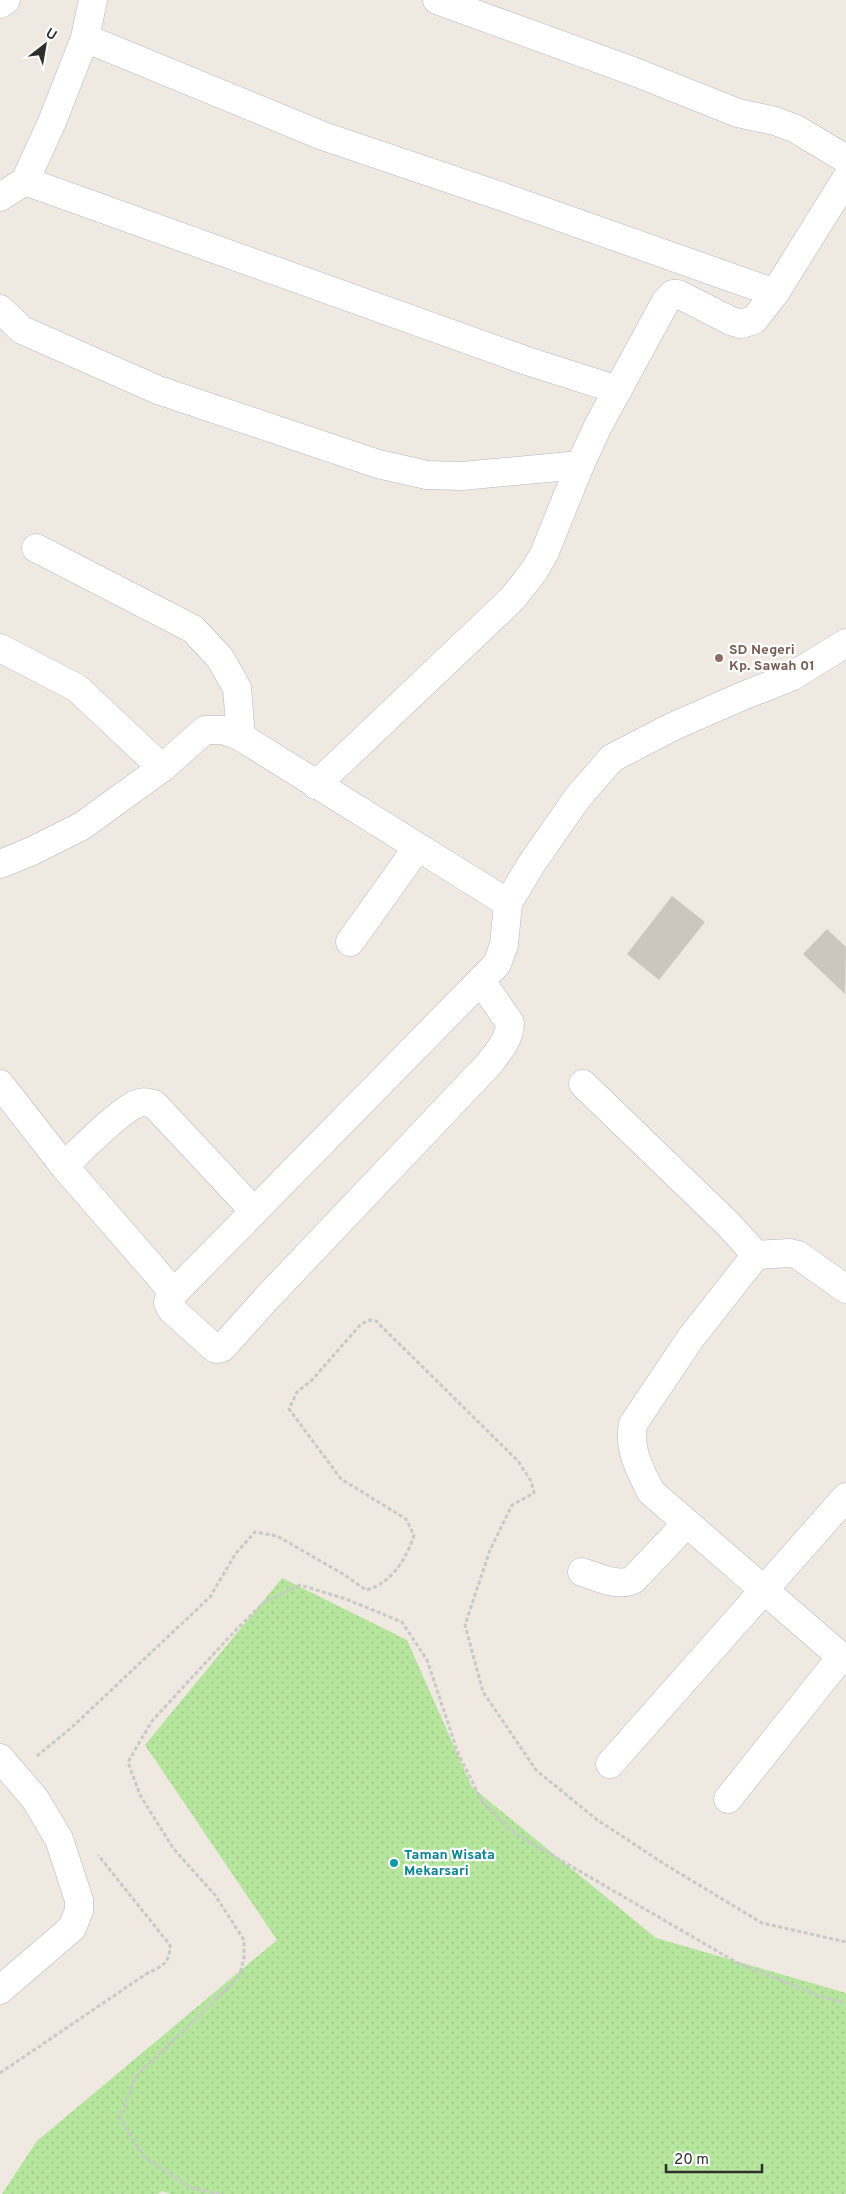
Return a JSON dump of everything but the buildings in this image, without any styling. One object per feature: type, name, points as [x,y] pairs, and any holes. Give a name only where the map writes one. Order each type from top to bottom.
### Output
[{"type":"street","points":[[0,4],[6,0]]},
{"type":"street","points":[[0,197],[25,181],[52,122],[85,38],[93,0]]},
{"type":"street","points":[[437,0],[635,72],[738,113],[775,121],[796,129],[846,159]]},
{"type":"street","points":[[85,38],[323,136],[509,199],[775,294]]},
{"type":"street","points":[[316,785],[512,599],[534,571],[544,554],[598,426],[661,308],[673,294],[683,296],[717,315],[741,324],[754,320],[775,294],[846,179]]},
{"type":"street","points":[[25,181],[527,361],[618,390]]},
{"type":"street","points":[[0,309],[22,330],[158,390],[378,464],[427,474],[462,476],[580,466]]},
{"type":"street","points":[[36,548],[193,629],[220,658],[237,688],[241,738]]},
{"type":"street","points":[[481,981],[510,1023],[510,1030],[488,1065],[222,1348],[216,1348],[211,1345],[171,1309],[168,1300],[254,1211],[332,1135],[497,964],[501,956],[508,903],[532,863],[578,797],[612,758],[674,726],[746,694],[791,677],[846,643]]},
{"type":"street","points":[[0,648],[77,688],[162,768]]},
{"type":"street","points":[[0,864],[32,851],[82,826],[162,768],[205,730],[223,730],[241,738],[508,903]]},
{"type":"street","points":[[350,942],[417,848]]},
{"type":"street","points":[[0,1084],[64,1166],[174,1293]]},
{"type":"street","points":[[583,1084],[729,1225],[756,1255]]},
{"type":"street","points":[[64,1166],[123,1112],[138,1103],[147,1102],[154,1104],[254,1211]]},
{"type":"street","points":[[728,1798],[844,1659],[764,1592],[651,1492],[638,1467],[630,1436],[633,1424],[690,1339],[756,1255],[790,1253],[798,1255],[846,1289]]},
{"type":"street","points":[[610,1764],[846,1497]]},
{"type":"street","points":[[582,1572],[609,1581],[625,1583],[633,1580],[687,1523]]},
{"type":"street","points":[[0,1758],[35,1799],[59,1839],[80,1900],[79,1911],[72,1928],[0,1990]]},
{"type":"path","points":[[32,1759],[71,1728],[210,1597],[236,1553],[255,1532],[277,1536],[343,1574],[366,1590],[376,1588],[385,1581],[409,1553],[414,1535],[406,1519],[341,1479],[289,1409],[297,1392],[312,1380],[360,1324],[370,1320],[376,1322],[518,1461],[531,1481],[534,1494],[512,1505],[490,1550],[465,1625],[483,1692],[536,1770],[596,1819],[666,1865],[762,1923],[846,1942]]},
{"type":"path","points":[[220,2194],[191,2188],[143,2156],[120,2118],[135,2077],[239,1977],[244,1958],[244,1940],[215,1895],[172,1848],[140,1795],[128,1762],[152,1721],[231,1635],[263,1603],[300,1585],[346,1599],[402,1622],[427,1660],[458,1753],[482,1801],[514,1833],[736,1962],[819,1996],[846,2003]]},
{"type":"path","points":[[0,2073],[146,1974],[164,1964],[170,1955],[170,1945],[95,1851]]},
{"type":"green space","name":"Taman Wisata Mekarsari","points":[[282,1578],[407,1640],[472,1787],[656,1938],[846,1993],[846,2194],[171,2194],[162,2191],[158,2194],[2,2194],[37,2141],[277,1940],[145,1745]]},
{"type":"place","name":"SD Negeri Kp. Sawah 01","points":[[719,658]]},
{"type":"place","name":"Taman Wisata Mekarsari","points":[[394,1863]]}]
